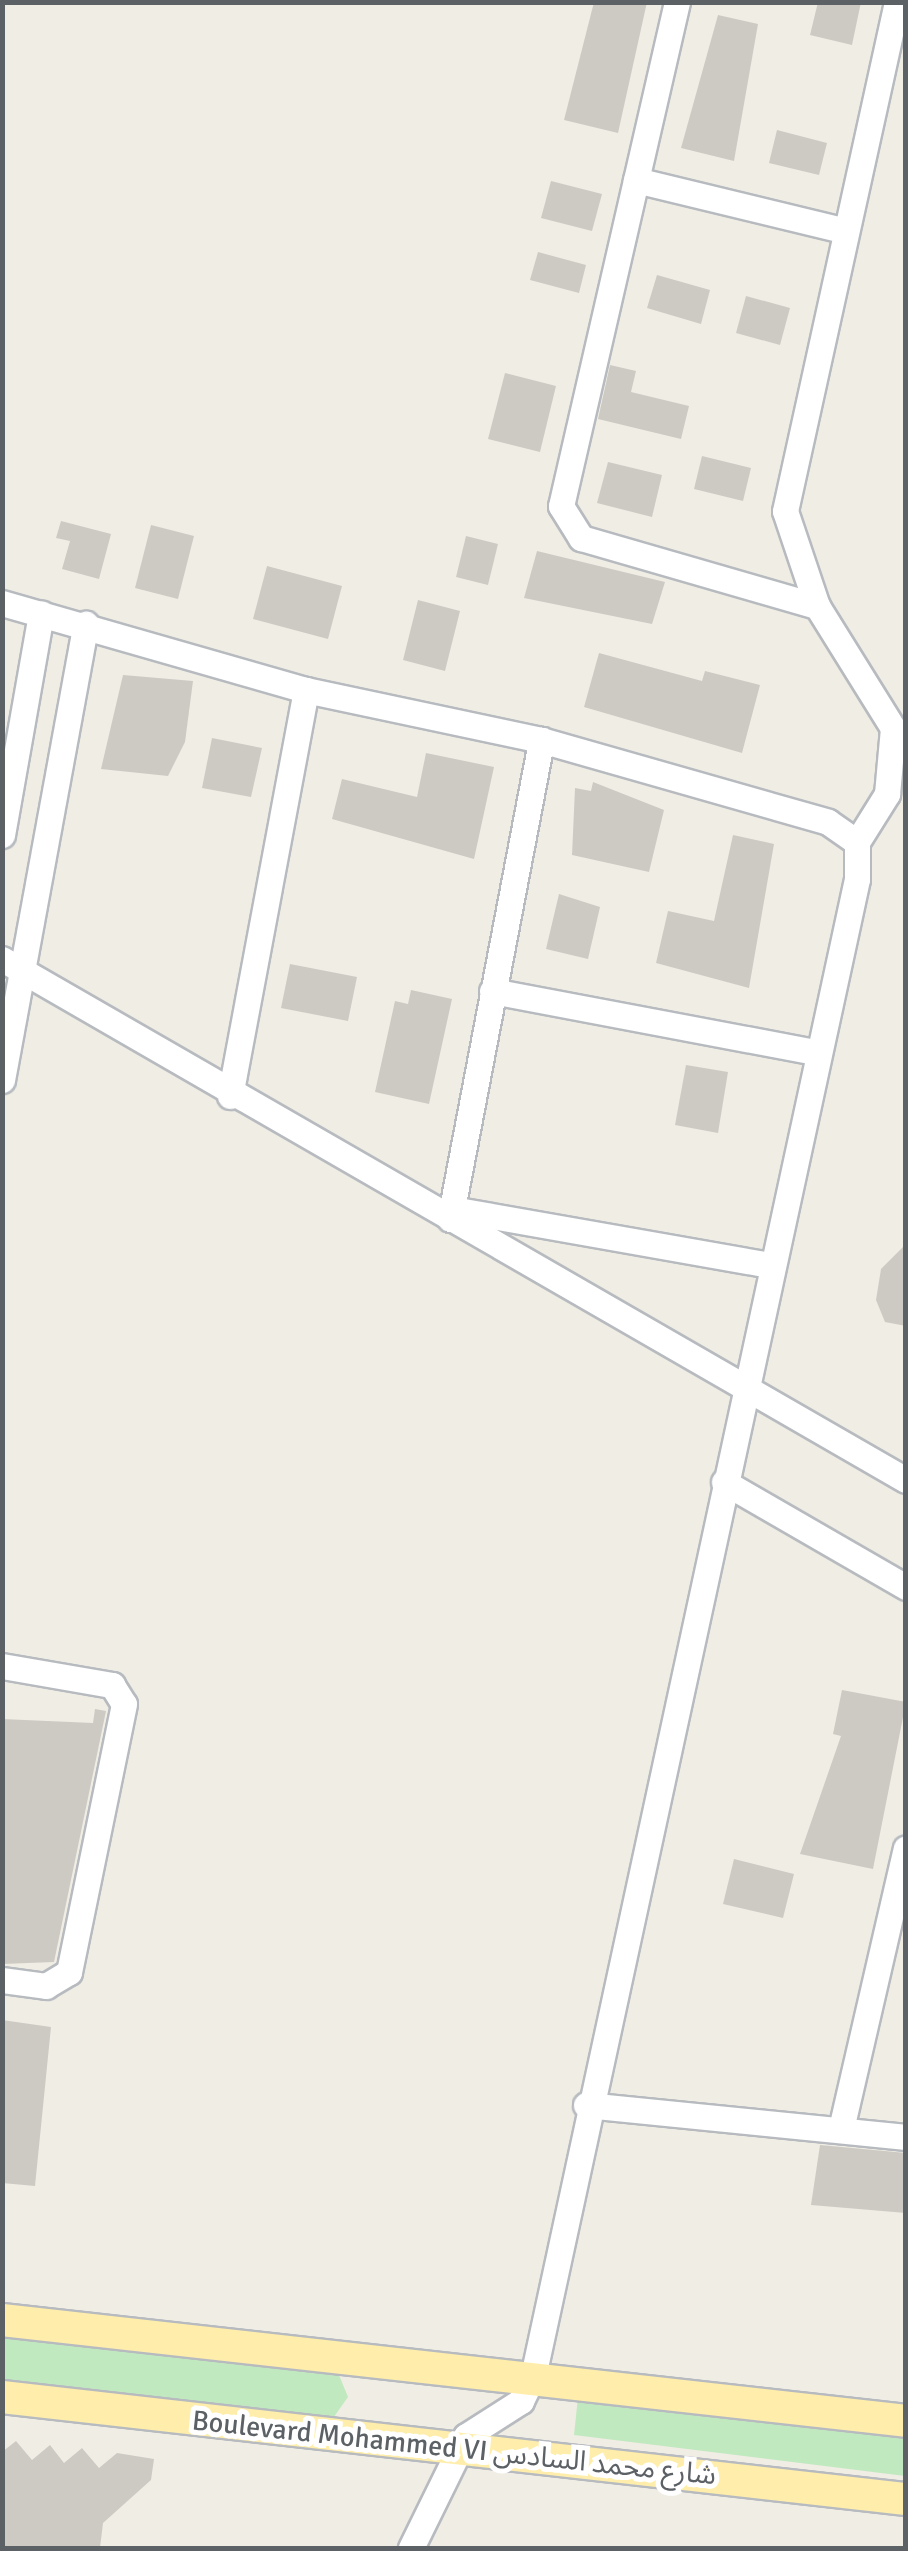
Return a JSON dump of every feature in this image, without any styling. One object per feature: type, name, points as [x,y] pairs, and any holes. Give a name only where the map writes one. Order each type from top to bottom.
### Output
[{"type":"main road","points":[[2,2320],[533,2376],[906,2421]]},
{"type":"main road","name":"Boulevard Mohammed VI شارع محمد السادس","points":[[2,2397],[461,2445],[906,2499]]},
{"type":"street","points":[[677,2],[561,506],[570,527],[581,538],[818,606]]},
{"type":"street","points":[[411,2548],[461,2445],[522,2401],[533,2376],[586,2105],[768,1265],[857,879],[856,842],[887,794],[893,728],[818,606],[785,511],[842,230],[897,2]]},
{"type":"street","points":[[636,180],[842,230]]},
{"type":"street","points":[[2,603],[306,690],[542,740],[828,822],[856,842]]},
{"type":"street","points":[[2,835],[41,613]]},
{"type":"street","points":[[2,1080],[13,965],[86,624]]},
{"type":"street","points":[[230,1096],[306,690]]},
{"type":"street","points":[[451,1214],[542,740]]},
{"type":"street","points":[[13,965],[230,1096],[451,1214],[906,1480]]},
{"type":"street","points":[[492,991],[816,1052]]},
{"type":"street","points":[[451,1214],[768,1265]]},
{"type":"street","points":[[724,1482],[906,1587]]},
{"type":"street","points":[[2,1666],[124,1694],[69,1972],[46,1986],[2,1980]]},
{"type":"street","points":[[842,2130],[897,1929],[906,1848]]},
{"type":"street","points":[[586,2105],[906,2137]]},
{"type":"green space","points":[[3,2334],[339,2375],[348,2397],[331,2421],[3,2382]]},
{"type":"green space","points":[[578,2397],[905,2437],[905,2476],[574,2435]]},
{"type":"building","points":[[594,2],[647,2],[618,133],[564,120]]},
{"type":"building","points":[[818,2],[861,2],[852,45],[810,35]]},
{"type":"building","points":[[718,15],[758,24],[734,161],[681,148]]},
{"type":"building","points":[[777,130],[827,143],[819,175],[769,163]]},
{"type":"building","points":[[551,181],[602,194],[592,231],[541,218]]},
{"type":"building","points":[[538,252],[586,265],[579,293],[530,280]]},
{"type":"building","points":[[657,275],[710,290],[701,324],[647,308]]},
{"type":"building","points":[[746,296],[790,308],[780,345],[736,333]]},
{"type":"building","points":[[610,365],[636,371],[631,392],[689,406],[681,439],[598,419]]},
{"type":"building","points":[[505,373],[556,386],[540,452],[488,439]]},
{"type":"building","points":[[702,456],[751,468],[743,501],[694,489]]},
{"type":"building","points":[[608,462],[662,475],[652,517],[597,503]]},
{"type":"building","points":[[61,521],[111,534],[99,579],[62,569],[70,541],[56,538]]},
{"type":"building","points":[[151,525],[194,536],[178,599],[135,588]]},
{"type":"building","points":[[466,536],[498,544],[488,585],[456,577]]},
{"type":"building","points":[[537,551],[665,582],[652,624],[524,598]]},
{"type":"building","points":[[267,566],[342,586],[328,639],[253,619]]},
{"type":"building","points":[[418,600],[460,611],[445,671],[403,660]]},
{"type":"building","points":[[599,653],[702,681],[705,671],[760,685],[742,753],[584,707]]},
{"type":"building","points":[[123,675],[193,681],[185,742],[168,776],[101,769]]},
{"type":"building","points":[[212,738],[262,748],[251,797],[202,788]]},
{"type":"building","points":[[426,753],[494,767],[474,859],[332,819],[342,779],[417,797]]},
{"type":"building","points":[[593,782],[664,810],[649,872],[572,855],[575,788],[591,791]]},
{"type":"building","points":[[733,835],[774,844],[749,988],[656,963],[668,911],[714,921]]},
{"type":"building","points":[[559,894],[600,907],[588,959],[546,949]]},
{"type":"building","points":[[290,964],[357,977],[348,1021],[281,1008]]},
{"type":"building","points":[[411,990],[452,999],[429,1104],[375,1092],[395,1001],[408,1004]]},
{"type":"building","points":[[686,1065],[728,1072],[718,1133],[675,1125]]},
{"type":"building","points":[[906,1244],[906,1326],[885,1322],[876,1300],[881,1269]]},
{"type":"building","points":[[842,1690],[906,1702],[873,1869],[800,1854],[841,1736],[833,1734]]},
{"type":"building","points":[[95,1709],[106,1711],[54,1962],[2,1964],[2,1719],[93,1723]]},
{"type":"building","points":[[734,1859],[794,1874],[783,1918],[723,1904]]},
{"type":"building","points":[[2,2020],[51,2027],[35,2186],[2,2183]]},
{"type":"building","points":[[820,2145],[906,2153],[906,2213],[811,2205]]},
{"type":"building","points":[[16,2441],[32,2460],[50,2445],[64,2463],[82,2448],[99,2468],[117,2453],[154,2459],[151,2480],[103,2523],[100,2548],[2,2548],[2,2452]]}]
